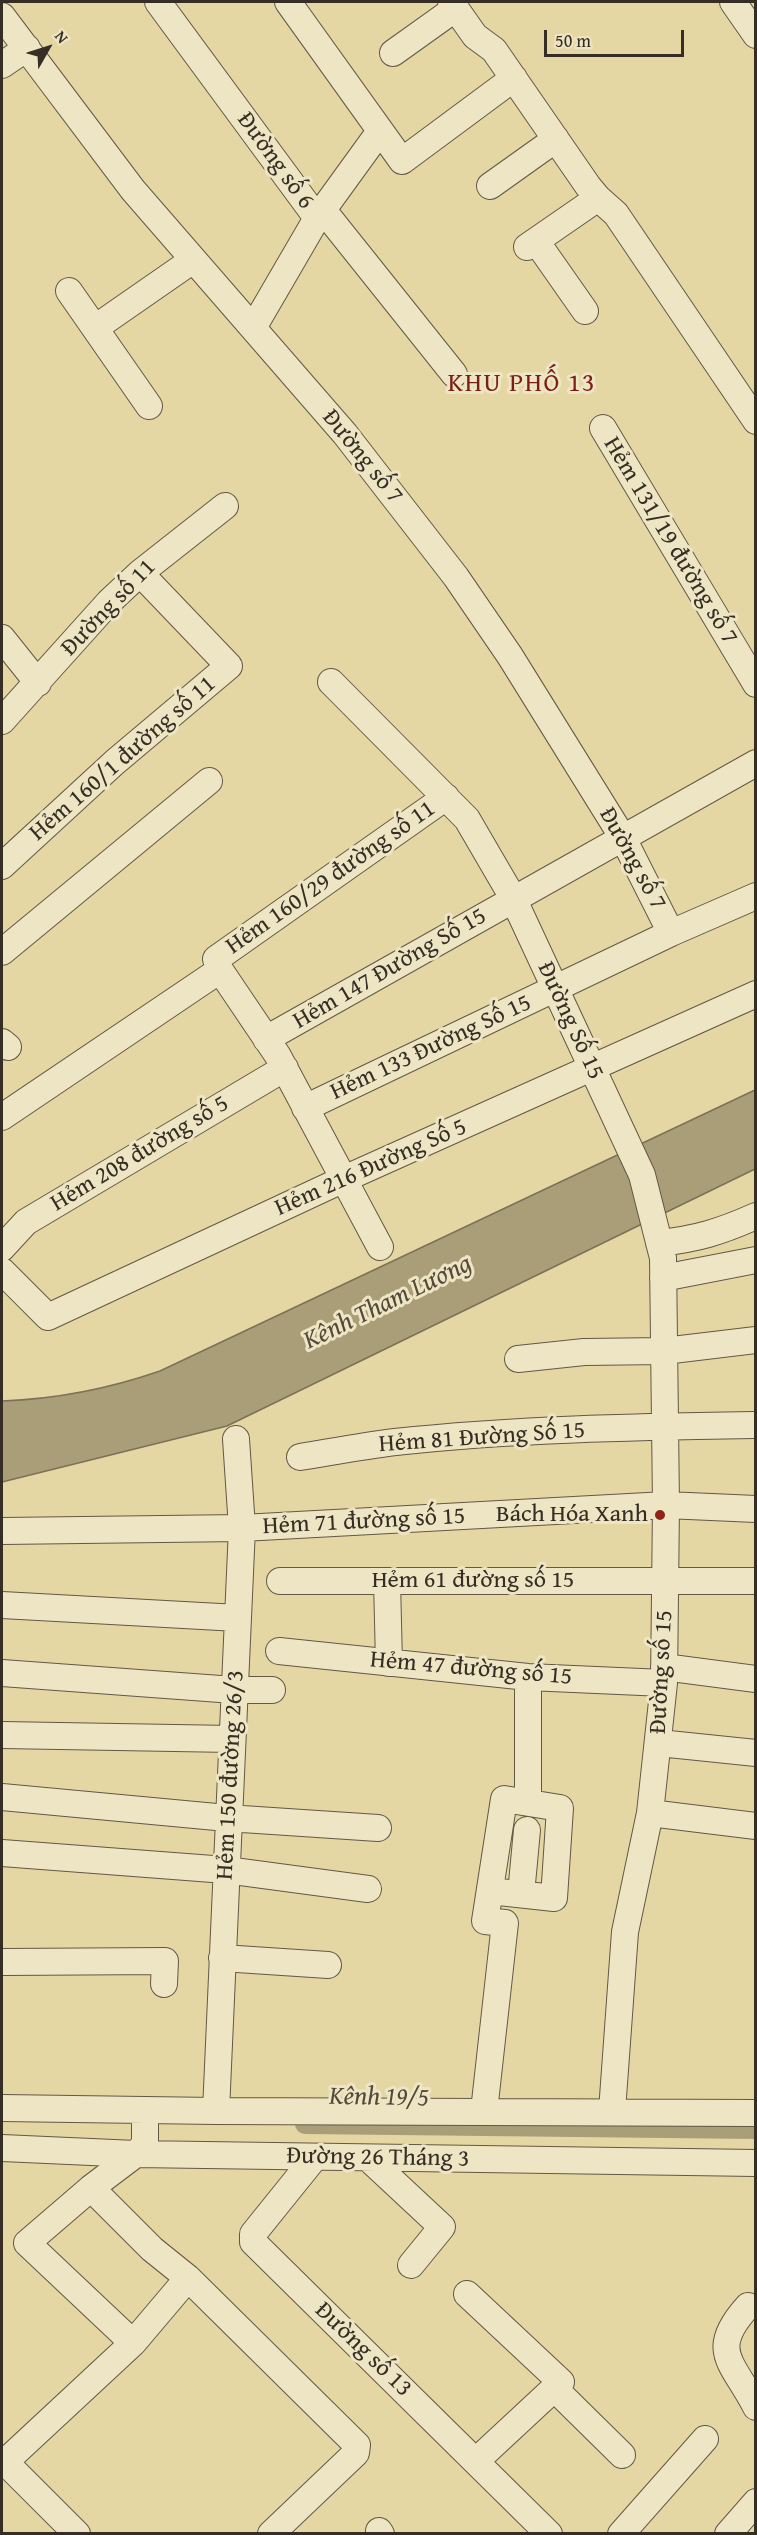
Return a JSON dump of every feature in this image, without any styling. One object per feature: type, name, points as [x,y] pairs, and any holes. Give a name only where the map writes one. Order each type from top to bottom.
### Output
[{"type":"street","name":"Đường số 6","points":[[158,2],[320,214],[454,374]]},
{"type":"street","points":[[288,2],[402,161],[513,78]]},
{"type":"street","points":[[733,2],[756,35]]},
{"type":"street","points":[[393,53],[453,5],[475,36],[494,50],[598,198],[616,213],[751,406]]},
{"type":"street","name":"Đường số 7","points":[[2,16],[133,190],[345,434],[474,601],[623,838],[671,933]]},
{"type":"street","points":[[2,65],[27,48]]},
{"type":"street","points":[[320,214],[380,131]]},
{"type":"street","points":[[490,186],[556,139]]},
{"type":"street","points":[[585,310],[531,244],[598,198]]},
{"type":"street","name":"Đường số 6","points":[[253,328],[320,214]]},
{"type":"street","points":[[95,328],[193,260]]},
{"type":"street","points":[[69,291],[149,406]]},
{"type":"street","name":"Hẻm 131/19 đường số 7","points":[[603,428],[756,684]]},
{"type":"street","name":"Đường số 11","points":[[2,721],[109,602],[140,573],[225,506]]},
{"type":"street","name":"Hẻm 160/1 đường số 11","points":[[2,866],[115,762],[229,666],[140,573]]},
{"type":"street","points":[[2,638],[38,683]]},
{"type":"street","name":"Hẻm 160/29 đường số 11","points":[[331,682],[467,819]]},
{"type":"street","name":"Hẻm 147 Đường Số 15","points":[[267,1039],[513,898],[756,763]]},
{"type":"street","points":[[2,952],[209,781]]},
{"type":"street","name":"Hẻm 160/29 đường số 11","points":[[2,1117],[218,965],[446,797]]},
{"type":"street","name":"Đường Số 15","points":[[467,819],[513,898],[642,1175],[657,1237]]},
{"type":"street","points":[[556,989],[671,933],[756,896]]},
{"type":"street","points":[[218,965],[285,1068],[380,1246]]},
{"type":"street","name":"Hẻm 133 Đường Số 15","points":[[305,1108],[556,989]]},
{"type":"street","name":"Hẻm 216 Đường Số 5","points":[[2,1271],[48,1317],[344,1179],[756,994]]},
{"type":"street","name":"Hẻm 208 đường số 5","points":[[2,1248],[26,1222],[285,1068]]},
{"type":"street","points":[[657,1237],[694,1240],[726,1230],[756,1216]]},
{"type":"street","name":"Đường số 15","points":[[612,2111],[625,1932],[650,1813],[659,1743],[664,1675],[666,1505],[663,1258],[657,1237]]},
{"type":"street","points":[[663,1278],[756,1260]]},
{"type":"street","points":[[519,1359],[584,1352],[664,1351],[756,1340]]},
{"type":"street","name":"Hẻm 81 Đường Số 15","points":[[300,1457],[395,1442],[665,1427],[756,1425]]},
{"type":"street","name":"Hẻm 150 đường 26/3","points":[[216,2111],[227,1818],[242,1528],[236,1439]]},
{"type":"street","name":"Hẻm 71 đường số 15","points":[[2,1531],[242,1528],[666,1505],[756,1509]]},
{"type":"street","name":"Hẻm 61 đường số 15","points":[[280,1581],[756,1581]]},
{"type":"street","points":[[387,1581],[389,1663]]},
{"type":"street","points":[[2,1605],[238,1618]]},
{"type":"street","name":"Hẻm 47 đường số 15","points":[[279,1651],[528,1677],[664,1675],[756,1679]]},
{"type":"street","points":[[2,1673],[234,1690],[272,1690]]},
{"type":"street","points":[[528,1677],[528,1802]]},
{"type":"street","points":[[2,1735],[232,1738]]},
{"type":"street","points":[[659,1743],[756,1753]]},
{"type":"street","points":[[2,1797],[227,1818],[378,1828]]},
{"type":"street","points":[[484,2111],[505,1923],[485,1921],[504,1799],[560,1808],[554,1898],[490,1891]]},
{"type":"street","points":[[650,1813],[756,1826]]},
{"type":"street","points":[[521,1894],[527,1830]]},
{"type":"street","points":[[2,1853],[226,1870],[368,1889]]},
{"type":"street","points":[[222,1958],[328,1965]]},
{"type":"street","points":[[2,1962],[165,1961],[164,1984]]},
{"type":"street","name":"Đường 26 Tháng 3","points":[[2,2108],[143,2132],[315,2157],[756,2163]]},
{"type":"street","name":"Đường 26 Tháng 3","points":[[2,2148],[143,2132],[216,2111],[756,2113]]},
{"type":"street","points":[[133,2343],[27,2243],[91,2188],[143,2132]]},
{"type":"street","name":"Đường số 13","points":[[315,2157],[253,2234],[253,2242],[549,2534]]},
{"type":"street","points":[[369,2158],[442,2227],[411,2265]]},
{"type":"street","points":[[91,2188],[152,2249],[188,2278],[357,2445],[356,2453],[271,2534]]},
{"type":"street","points":[[77,2534],[3,2460],[133,2343],[188,2278]]},
{"type":"street","points":[[466,2294],[557,2385],[622,2456]]},
{"type":"street","points":[[748,2306],[735,2321],[725,2343],[727,2357],[755,2406]]},
{"type":"street","points":[[476,2461],[557,2385]]},
{"type":"street","points":[[621,2534],[705,2439]]},
{"type":"street","points":[[728,2534],[756,2502]]},
{"type":"water","name":"Kênh Tham Lương","points":[[755,1090],[755,1169],[227,1426],[2,1482],[2,1401],[82,1392],[160,1371]]},
{"type":"waterway","name":"Kênh 19/5","points":[[305,2124],[756,2129]]},
{"type":"place","name":"Bách Hóa Xanh","points":[[660,1515]]},
{"type":"district","name":"KHU PHỐ 13","points":[[522,384]]}]
